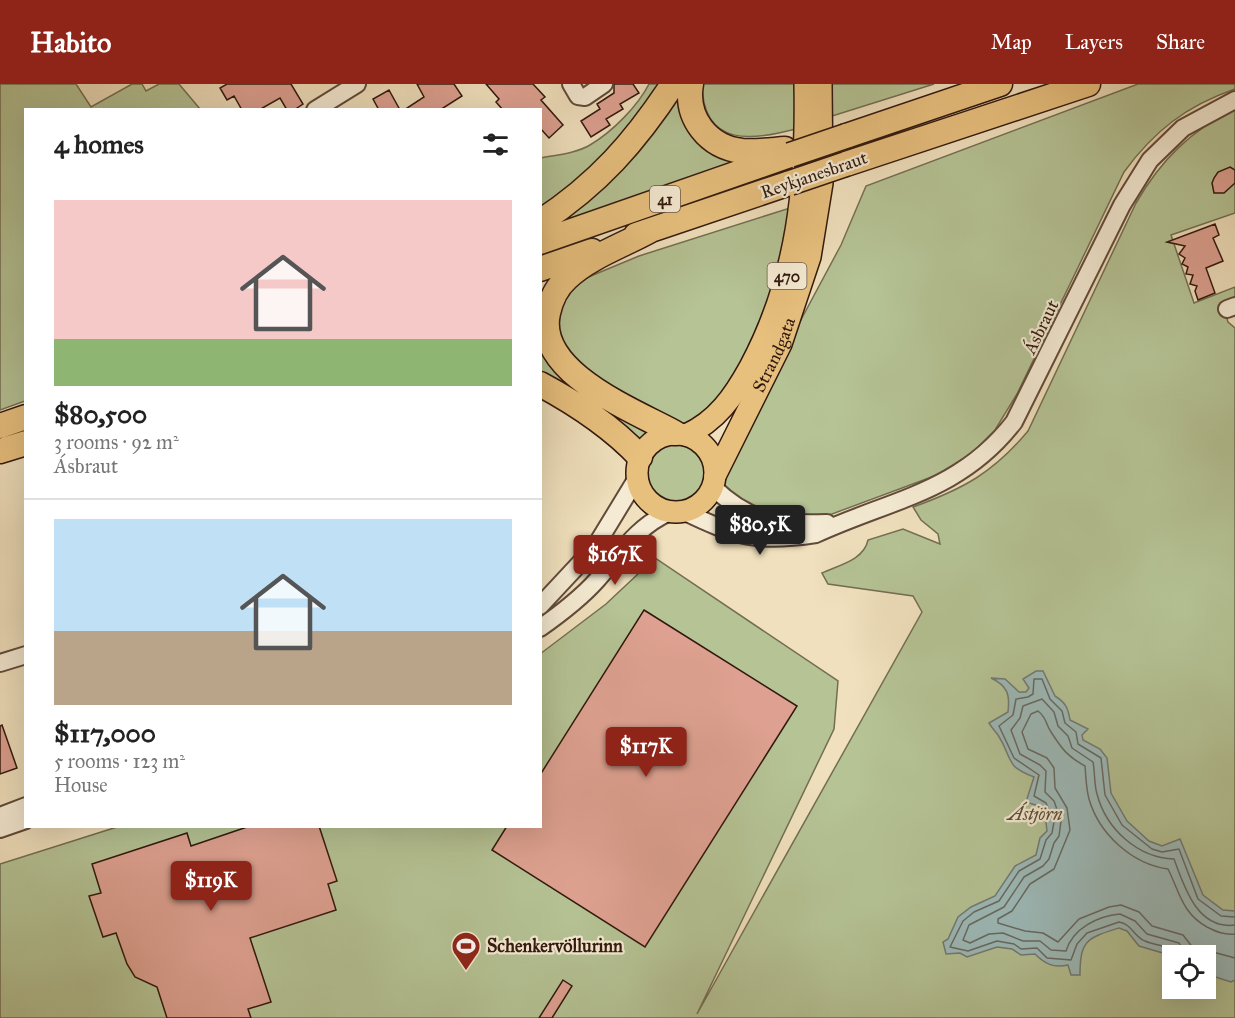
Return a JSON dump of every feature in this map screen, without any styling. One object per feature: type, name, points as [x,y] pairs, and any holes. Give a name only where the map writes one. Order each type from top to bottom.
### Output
[{"type":"highway","points":[[542,221],[565,206],[610,168],[647,125],[673,84]]},
{"type":"highway","points":[[691,84],[690,98],[694,118],[711,139],[741,150],[790,152]]},
{"type":"highway","name":"Reykjanesbraut","points":[[542,241],[790,152],[816,146],[1000,84]]},
{"type":"highway","name":"Reykjanesbraut","points":[[542,268],[1088,84]]},
{"type":"highway","points":[[651,230],[569,276],[554,295],[547,317],[547,329],[556,353],[579,379],[681,434]]},
{"type":"highway","points":[[542,385],[592,415],[616,433],[638,467]]},
{"type":"highway","points":[[0,426],[24,418]]},
{"type":"highway","points":[[0,451],[24,443]]},
{"type":"main road","name":"Strandgata","points":[[681,434],[711,421],[730,400],[763,342],[780,299],[795,245],[802,199],[805,84]]},
{"type":"main road","name":"Strandgata","points":[[714,481],[781,344],[810,257],[822,183],[821,84]]},
{"type":"main road","name":"470","points":[[638,467],[653,441],[681,434]]},
{"type":"main road","points":[[681,434],[696,439],[711,455],[714,481]]},
{"type":"main road","points":[[638,467],[639,488],[652,504],[676,512]]},
{"type":"main road","name":"470","points":[[676,512],[701,503],[714,481]]},
{"type":"street","points":[[318,108],[357,84]]},
{"type":"street","points":[[571,84],[578,96],[585,97],[604,84]]},
{"type":"street","name":"Ásbraut","points":[[676,512],[760,539],[816,534],[953,478],[981,458],[1000,441],[1030,393],[1122,205],[1150,159],[1183,128],[1235,100]]},
{"type":"street","points":[[542,604],[595,547],[638,467]]},
{"type":"street","name":"Ásbraut","points":[[714,481],[733,506],[747,514],[790,524],[843,522]]},
{"type":"street","points":[[542,627],[558,616],[595,582],[645,525],[676,512]]},
{"type":"street","points":[[0,663],[24,656]]},
{"type":"street","points":[[0,816],[24,807]]},
{"type":"street","points":[[0,829],[24,821]]},
{"type":"green space","points":[[0,84],[76,84],[91,107],[132,84],[142,84],[146,91],[159,84],[179,84],[199,108],[24,108],[24,401],[0,410]]},
{"type":"green space","points":[[649,84],[664,84],[580,184],[542,207],[542,158],[579,150],[598,140],[631,110]]},
{"type":"green space","points":[[679,84],[685,109],[755,160],[560,223],[607,185],[670,101]]},
{"type":"green space","points":[[702,84],[798,84],[799,128],[765,136],[734,135],[721,129],[711,120],[705,105]]},
{"type":"green space","points":[[827,84],[934,84],[829,117]]},
{"type":"green space","points":[[1138,84],[1235,84],[1235,89],[1201,103],[1172,122],[1147,144],[1124,172],[1017,394],[995,430],[972,453],[937,475],[832,514],[809,518],[771,517],[724,491],[720,480],[721,469],[841,245],[866,186]]},
{"type":"green space","points":[[1235,109],[1235,213],[1171,235],[1194,303],[1235,287],[1235,301],[1223,305],[1228,322],[1235,328],[1235,1018],[0,1018],[0,864],[114,828],[542,828],[542,652],[606,604],[655,558],[838,681],[834,729],[697,1014],[922,612],[913,596],[828,584],[822,573],[856,557],[866,547],[868,540],[903,529],[940,544],[938,534],[921,520],[913,507],[976,478],[1002,458],[1028,431],[1136,203],[1166,160],[1190,137]]},
{"type":"green space","points":[[793,207],[771,302],[728,389],[704,418],[686,425],[673,422],[575,365],[558,331],[563,297],[586,278],[639,256]]},
{"type":"green space","points":[[542,339],[654,430],[640,443],[542,372]]},
{"type":"green space","points":[[677,441],[699,450],[708,472],[699,494],[677,503],[655,494],[646,472],[655,450]]},
{"type":"water","name":"Ástjörn","points":[[1036,671],[1043,671],[1055,696],[1066,706],[1070,720],[1088,729],[1082,735],[1083,740],[1100,749],[1107,758],[1111,793],[1127,821],[1149,841],[1162,846],[1180,839],[1203,895],[1223,910],[1235,911],[1235,980],[1231,982],[1216,977],[1216,945],[1162,945],[1162,953],[1139,946],[1127,931],[1119,928],[1099,935],[1088,942],[1082,954],[1080,975],[1071,975],[1068,965],[1050,964],[1035,954],[1021,955],[1012,949],[997,947],[967,957],[960,953],[946,954],[943,942],[948,939],[958,917],[971,907],[995,896],[1015,866],[1036,855],[1040,838],[1047,831],[1045,814],[1041,814],[1042,807],[1026,802],[1034,777],[1013,765],[1003,743],[989,723],[1008,712],[1009,706],[1007,692],[1001,684],[991,678],[1005,679],[1019,692],[1026,692],[1029,688],[1023,679]]},
{"type":"building","points":[[227,84],[291,84],[303,104],[297,108],[286,108],[280,98],[262,108],[241,108],[234,96],[227,100],[220,88]]},
{"type":"building","points":[[417,84],[454,84],[462,96],[443,108],[407,108],[424,97]]},
{"type":"building","points":[[486,84],[533,84],[545,97],[541,100],[563,125],[549,138],[542,130],[542,108],[501,108],[496,102],[499,99]]},
{"type":"building","points":[[614,84],[633,84],[639,93],[620,104],[623,109],[606,119],[610,125],[591,137],[581,121],[600,109],[597,104],[614,93]]},
{"type":"building","points":[[389,90],[399,108],[378,108],[373,99]]},
{"type":"building","points":[[1230,167],[1235,170],[1235,183],[1224,193],[1214,193],[1212,183],[1214,178],[1218,172]]},
{"type":"building","points":[[1215,224],[1219,235],[1213,238],[1223,261],[1206,268],[1215,293],[1198,300],[1195,291],[1197,286],[1190,284],[1193,275],[1186,274],[1188,267],[1182,264],[1185,258],[1179,254],[1185,246],[1167,242]]},
{"type":"building","points":[[644,610],[797,706],[645,947],[492,850],[506,828],[542,828],[542,772]]},
{"type":"building","points":[[2,725],[17,768],[0,774],[0,726]]},
{"type":"building","points":[[244,828],[320,828],[337,881],[328,884],[336,910],[250,938],[271,1002],[248,1009],[251,1018],[167,1018],[157,987],[135,977],[127,964],[116,933],[103,937],[89,896],[101,893],[92,864],[187,833],[191,846]]},
{"type":"building","points":[[563,980],[572,986],[552,1018],[539,1018]]},
{"type":"place","name":"Schenkervöllurinn","points":[[466,972]]}]
